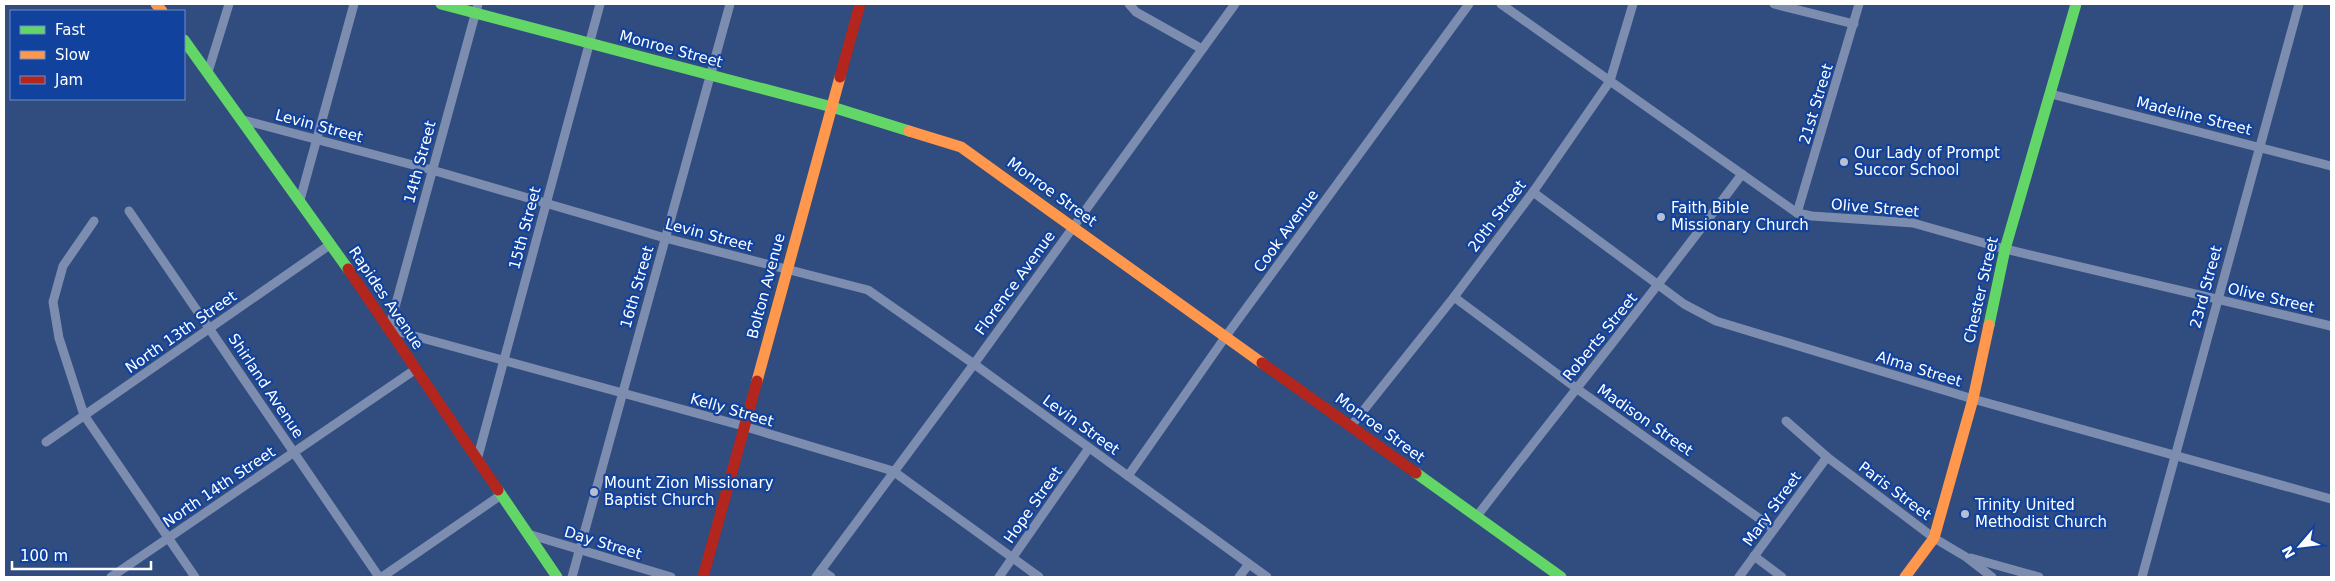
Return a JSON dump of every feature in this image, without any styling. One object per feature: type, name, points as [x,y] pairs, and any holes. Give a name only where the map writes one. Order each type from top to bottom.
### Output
[{"type":"main road","name":"Monroe Street","points":[[441,4],[477,8],[589,43],[832,107],[962,147],[1561,577]]},
{"type":"main road","name":"Bolton Avenue","points":[[703,577],[785,270],[860,4]]},
{"type":"main road","name":"Chester Street","points":[[1905,577],[1934,538],[1973,399],[2005,249],[2076,4]]},
{"type":"main road","name":"Rapides Avenue","points":[[185,41],[332,244],[557,577]]},
{"type":"street","points":[[208,72],[229,4]]},
{"type":"street","points":[[300,200],[354,4]]},
{"type":"street","name":"15th Street","points":[[477,460],[600,4]]},
{"type":"street","name":"16th Street","points":[[572,577],[730,4]]},
{"type":"street","points":[[1130,4],[1136,12],[1202,49]]},
{"type":"street","name":"Florence Avenue","points":[[818,574],[974,364],[1235,4]]},
{"type":"street","name":"Cook Avenue","points":[[1128,476],[1226,336],[1469,4]]},
{"type":"street","name":"Olive Street","points":[[1501,4],[1797,213],[1812,216],[1913,223],[2005,249],[2331,326]]},
{"type":"street","name":"20th Street","points":[[1351,426],[1454,297],[1533,192],[1610,81],[1633,4]]},
{"type":"street","points":[[1774,4],[1854,24]]},
{"type":"street","name":"21st Street","points":[[1797,213],[1860,4]]},
{"type":"street","name":"23rd Street","points":[[2142,577],[2258,146],[2299,4]]},
{"type":"street","name":"14th Street","points":[[389,329],[477,8]]},
{"type":"street","name":"Madeline Street","points":[[2051,94],[2331,166]]},
{"type":"street","name":"Levin Street","points":[[243,120],[432,170],[665,238],[868,290],[974,364],[1267,577]]},
{"type":"street","name":"Roberts Street","points":[[1477,516],[1576,388],[1659,286],[1742,174]]},
{"type":"street","name":"Alma Street","points":[[1533,192],[1684,304],[1716,321],[1973,399],[2331,498]]},
{"type":"street","name":"Shirland Avenue","points":[[129,211],[381,577]]},
{"type":"street","points":[[94,221],[63,266],[53,302],[59,338],[84,415],[195,577]]},
{"type":"street","name":"North 13th Street","points":[[46,442],[332,244]]},
{"type":"street","name":"Madison Street","points":[[1454,297],[1576,388],[1774,529]]},
{"type":"street","name":"Kelly Street","points":[[389,329],[743,426],[893,471],[1039,577]]},
{"type":"street","name":"North 14th Street","points":[[111,577],[416,370]]},
{"type":"street","name":"Paris Street","points":[[1786,420],[1826,457],[1934,538],[1966,557],[1992,577]]},
{"type":"street","name":"Hope Street","points":[[999,577],[1089,448]]},
{"type":"street","name":"Mary Street","points":[[1739,577],[1826,457]]},
{"type":"street","points":[[381,577],[501,495]]},
{"type":"street","name":"Day Street","points":[[527,534],[671,577]]},
{"type":"street","points":[[1754,556],[1782,577]]},
{"type":"street","points":[[1966,557],[2039,577]]},
{"type":"street","points":[[1239,577],[1249,564]]},
{"type":"street","points":[[818,574],[831,577]]},
{"type":"traffic: fast","points":[[441,4],[832,107],[909,131]]},
{"type":"traffic: fast","points":[[1989,325],[2005,249],[2076,4]]},
{"type":"traffic: fast","points":[[185,41],[348,269]]},
{"type":"traffic: fast","points":[[1416,473],[1561,577]]},
{"type":"traffic: fast","points":[[498,490],[557,577]]},
{"type":"traffic: slow","points":[[156,4],[161,10]]},
{"type":"traffic: slow","points":[[757,381],[840,77]]},
{"type":"traffic: slow","points":[[909,131],[961,147],[1262,363]]},
{"type":"traffic: slow","points":[[1905,577],[1934,538],[1973,399],[1989,325]]},
{"type":"traffic: jam","points":[[840,77],[860,4]]},
{"type":"traffic: jam","points":[[348,269],[498,490]]},
{"type":"traffic: jam","points":[[1262,363],[1416,473]]},
{"type":"traffic: jam","points":[[703,577],[757,381]]},
{"type":"place","name":"Our Lady of Prompt Succor School","points":[[1844,162]]},
{"type":"place","name":"Faith Bible Missionary Church","points":[[1661,217]]},
{"type":"place","name":"Mount Zion Missionary Baptist Church","points":[[594,492]]},
{"type":"place","name":"Trinity United Methodist Church","points":[[1965,514]]}]
